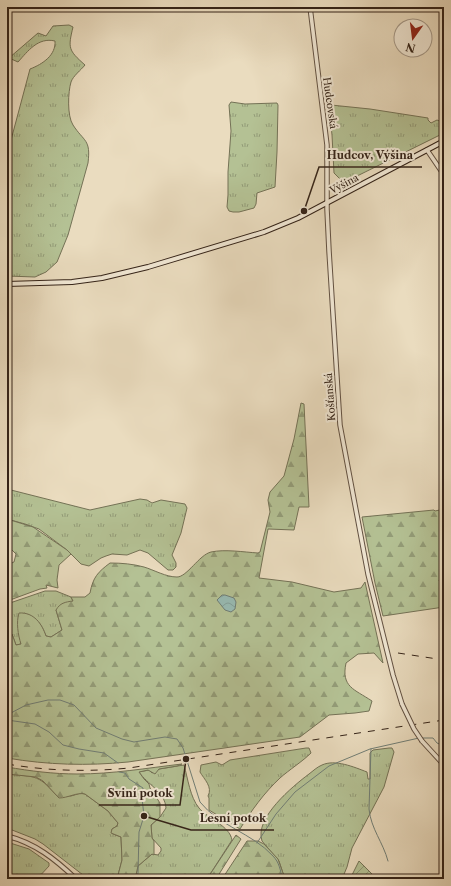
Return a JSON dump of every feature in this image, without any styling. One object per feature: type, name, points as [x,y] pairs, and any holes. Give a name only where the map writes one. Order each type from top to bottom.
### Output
[{"type":"main road","name":"Výšina","points":[[7,284],[72,282],[102,278],[250,236],[290,221],[444,141]]},
{"type":"street","name":"Hudcovská","points":[[310,7],[327,138],[327,202]]},
{"type":"street","points":[[427,150],[444,175]]},
{"type":"street","name":"Košťanská","points":[[327,202],[339,418],[342,443],[372,588],[394,682],[402,704],[414,729],[422,741],[444,765]]},
{"type":"street","points":[[7,836],[26,842],[44,852],[58,862],[76,879]]},
{"type":"green space","points":[[69,25],[73,27],[70,40],[72,52],[85,65],[75,75],[71,82],[69,92],[69,110],[73,125],[86,141],[89,155],[88,163],[68,235],[57,262],[46,272],[35,277],[7,276],[7,155],[30,69],[44,62],[51,55],[55,46],[55,41],[49,40],[38,43],[18,62],[9,58],[38,33],[46,36],[53,26]]},
{"type":"green space","points":[[231,102],[245,104],[277,103],[278,105],[275,187],[257,193],[254,208],[239,212],[229,211],[227,207],[231,131],[229,105]]},
{"type":"green space","points":[[331,105],[370,109],[428,118],[431,123],[437,120],[442,123],[444,133],[349,180],[341,180],[334,173],[329,107]]},
{"type":"green space","points":[[301,403],[304,404],[309,507],[299,507],[294,530],[268,529],[259,578],[292,582],[334,592],[361,588],[365,582],[383,663],[374,653],[358,654],[346,663],[345,677],[350,686],[372,701],[369,711],[329,715],[300,737],[128,762],[68,764],[7,758],[7,635],[12,634],[16,645],[21,644],[18,628],[19,613],[29,614],[37,620],[46,636],[51,637],[62,630],[56,610],[59,606],[63,603],[73,601],[71,597],[85,597],[90,593],[97,575],[110,563],[140,566],[164,575],[177,577],[185,574],[202,557],[211,552],[260,552],[270,512],[268,500],[270,492],[284,476],[294,439]]},
{"type":"green space","points":[[7,489],[90,510],[140,499],[147,500],[152,503],[161,500],[185,504],[187,508],[181,533],[172,555],[176,563],[176,567],[173,570],[168,570],[148,553],[140,550],[127,555],[112,554],[101,558],[89,566],[81,564],[67,550],[39,529],[7,519]]},
{"type":"green space","points":[[444,509],[444,577],[439,580],[444,594],[444,607],[383,616],[362,517]]},
{"type":"green space","points":[[7,519],[33,527],[71,554],[59,565],[57,580],[58,588],[46,585],[47,588],[40,589],[10,600],[7,597],[7,565],[14,562],[16,554],[7,545]]},
{"type":"green space","points":[[45,591],[56,591],[71,597],[73,601],[56,610],[62,630],[51,637],[46,636],[38,622],[24,613],[21,644],[16,645],[12,634],[7,635],[7,604]]},
{"type":"green space","points":[[309,748],[311,753],[274,784],[258,802],[240,829],[209,810],[209,786],[200,772],[201,765],[216,762],[222,765],[230,760]]},
{"type":"green space","points":[[392,748],[394,752],[384,787],[352,848],[342,879],[285,879],[279,861],[262,841],[261,832],[264,823],[276,803],[302,779],[318,767],[327,763],[344,764],[367,772],[368,779],[370,779],[370,753],[373,750]]},
{"type":"green space","points":[[182,764],[159,769],[155,774],[148,770],[139,772],[149,784],[160,803],[160,817],[151,825],[152,838],[154,841],[154,855],[152,854],[138,866],[135,879],[117,879],[122,860],[121,837],[111,833],[112,829],[117,826],[118,823],[108,811],[85,794],[59,798],[43,781],[36,777],[7,774],[7,767],[42,772],[90,774]]},
{"type":"green space","points":[[184,765],[191,793],[196,804],[203,812],[227,830],[232,840],[207,879],[135,879],[138,866],[152,854],[158,855],[161,851],[161,848],[152,838],[151,825],[160,817],[166,808],[165,802],[159,793],[139,772],[149,770],[152,773],[159,769]]},
{"type":"green space","points":[[7,774],[29,776],[39,779],[56,795],[71,796],[81,793],[85,794],[108,811],[118,823],[117,826],[112,829],[113,834],[121,837],[122,860],[117,879],[86,879],[83,875],[43,844],[35,839],[7,828]]},
{"type":"green space","points":[[236,835],[241,839],[216,879],[207,879]]},
{"type":"green space","points":[[247,841],[258,841],[264,844],[278,859],[285,879],[222,879]]},
{"type":"green space","points":[[7,842],[29,849],[49,863],[49,866],[37,879],[7,879]]},
{"type":"green space","points":[[359,861],[377,879],[350,879]]},
{"type":"water","points":[[222,595],[234,598],[236,602],[235,609],[231,612],[225,610],[217,600]]},
{"type":"waterway","points":[[7,716],[26,705],[48,700],[60,700],[74,705],[96,728],[122,739],[134,742],[165,737],[177,739],[183,748],[200,802],[216,817],[265,848],[277,861],[282,879]]},
{"type":"waterway","points":[[7,720],[35,724],[49,732],[63,745],[104,753],[118,763]]},
{"type":"waterway","points":[[257,843],[276,814],[295,792],[329,766],[370,749],[419,738]]},
{"type":"waterway","points":[[422,738],[433,738],[437,743],[444,746]]},
{"type":"waterway","points":[[371,749],[370,816],[388,861]]},
{"type":"waterway","points":[[119,772],[125,773],[129,779],[143,788],[142,798],[144,816],[139,832],[137,879]]},
{"type":"railway","points":[[398,653],[444,660]]},
{"type":"railway","points":[[7,764],[68,770],[129,768],[444,720]]},
{"type":"place","name":"Hudcov, Výšina","points":[[304,211]]},
{"type":"place","name":"Sviní potok","points":[[186,759]]},
{"type":"place","name":"Lesní potok","points":[[144,816]]}]
